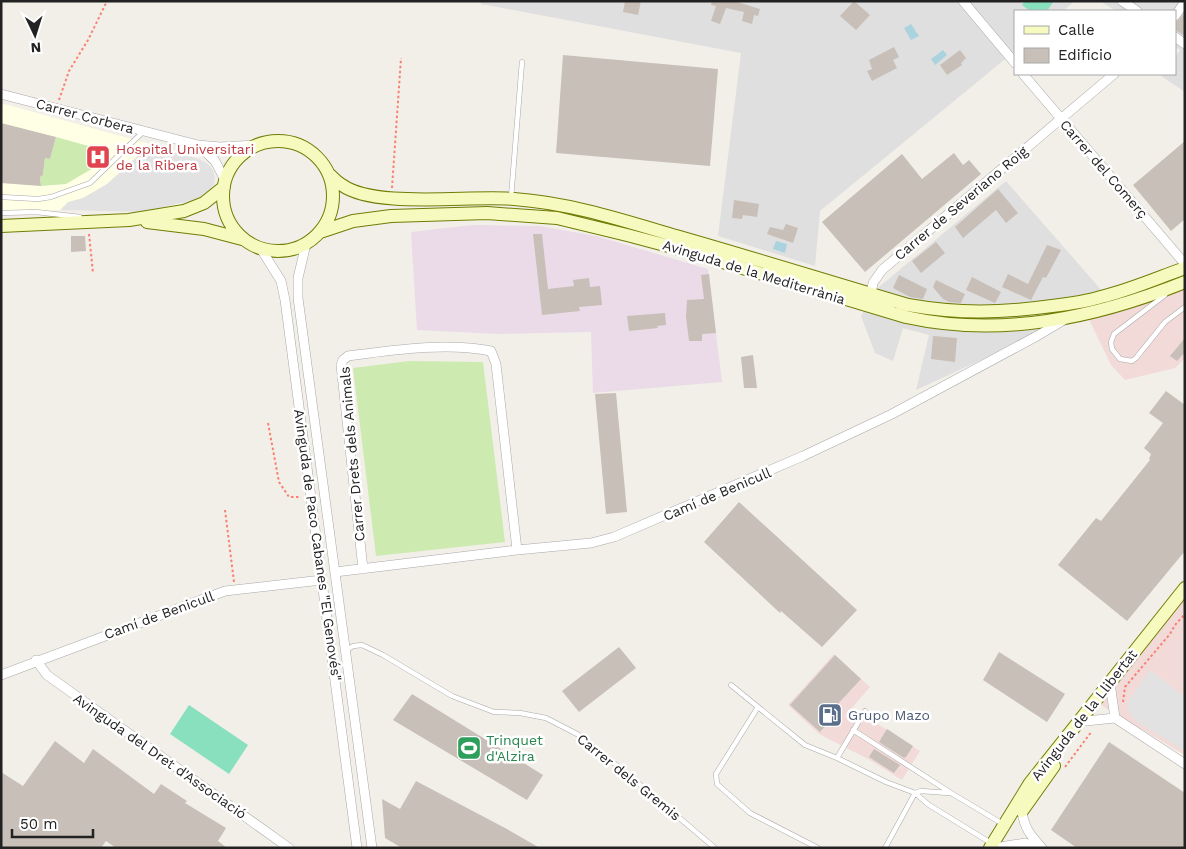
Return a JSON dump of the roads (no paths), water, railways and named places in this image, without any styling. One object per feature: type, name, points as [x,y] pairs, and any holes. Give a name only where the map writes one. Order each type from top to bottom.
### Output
[{"type":"main road","points":[[125,220],[186,225],[227,234],[261,249],[291,250],[306,244],[320,232],[330,218],[333,206],[333,183],[330,175],[315,156],[302,147],[288,142],[272,142],[258,145],[238,159],[230,169],[225,184],[223,202],[234,230],[244,240]]},
{"type":"main road","name":"Avinguda de la Mediterrània","points":[[330,175],[342,186],[355,192],[392,198],[511,199],[560,205],[589,211],[727,250],[908,305],[936,310],[995,312],[1075,303],[1101,298],[1132,288],[1185,266]]},
{"type":"main road","points":[[1,226],[125,220],[192,208],[204,203],[225,184]]},
{"type":"main road","name":"Avinguda de la Mediterrània","points":[[320,232],[352,221],[391,216],[486,213],[550,217],[627,235],[906,318],[965,326],[1031,323],[1068,318],[1110,309],[1180,284]]},
{"type":"main road","name":"Avinguda de la Llibertat","points":[[995,846],[1004,824],[1030,784],[1185,588]]},
{"type":"main road","name":"Avinguda de la Llibertat","points":[[995,846],[1086,721],[1185,599]]},
{"type":"street","points":[[964,1],[1014,62]]},
{"type":"street","points":[[1122,1],[1136,10]]},
{"type":"street","points":[[1176,15],[1185,2]]},
{"type":"street","name":"Carrer del Comerç","points":[[1025,75],[1185,266]]},
{"type":"street","name":"Carrer de Severiano Roig","points":[[872,294],[873,283],[882,270],[1113,75]]},
{"type":"street","name":"Carrer Corbera","points":[[1,94],[198,145],[220,147],[258,145]]},
{"type":"street","name":"Carrer Corbera","points":[[198,145],[215,161],[225,184]]},
{"type":"street","name":"Avinguda de Paco Cabanes \"El Genovés\"","points":[[306,244],[298,278],[298,298],[372,848]]},
{"type":"street","name":"Avinguda de Paco Cabanes \"El Genovés\"","points":[[261,249],[281,281],[285,300],[357,848]]},
{"type":"street","name":"Camí de Benicull","points":[[335,572],[591,543],[614,537],[803,456],[865,427],[1068,318]]},
{"type":"street","name":"Carrer Drets dels Animals","points":[[363,569],[341,365],[348,356],[358,354],[416,348],[479,348],[491,351],[496,364],[517,550]]},
{"type":"street","name":"Camí de Benicull","points":[[1,675],[36,660],[217,594],[235,589],[322,580]]},
{"type":"street","name":"Avinguda del Dret d'Associació","points":[[36,660],[47,675],[289,848]]},
{"type":"street","points":[[1111,690],[1115,718]]},
{"type":"street","points":[[1086,721],[1115,718],[1185,764]]},
{"type":"street","points":[[1022,811],[1025,828],[1042,848]]},
{"type":"street","points":[[995,846],[1025,843],[1038,848]]},
{"type":"lane","points":[[511,199],[522,62]]},
{"type":"lane","points":[[1,197],[38,200],[90,183],[144,131]]},
{"type":"lane","points":[[1,213],[36,212],[125,220]]},
{"type":"lane","points":[[1180,284],[1114,334],[1111,342],[1112,349],[1120,359],[1126,361],[1136,358],[1165,322],[1185,307]]},
{"type":"lane","name":"Carrer dels Gremis","points":[[345,651],[353,646],[362,645],[383,655],[452,696],[494,712],[520,713],[546,718],[577,734],[715,848]]},
{"type":"lane","points":[[731,685],[805,745],[915,794],[929,805],[995,846]]},
{"type":"lane","points":[[758,707],[716,774],[717,784],[750,813],[818,848]]},
{"type":"lane","points":[[837,758],[864,711]]},
{"type":"lane","points":[[853,730],[951,793],[1004,824]]},
{"type":"lane","points":[[884,848],[915,794],[921,791],[951,793]]},
{"type":"water","points":[[911,24],[919,36],[911,40],[904,28]]},
{"type":"water","points":[[943,50],[947,55],[935,65],[931,59]]},
{"type":"water","points":[[776,241],[787,244],[785,253],[773,249]]},
{"type":"place","name":"Hospital Universitari de la Ribera","points":[[98,157]]},
{"type":"place","name":"Grupo Mazo","points":[[830,715]]},
{"type":"place","name":"Trinquet d'Alzira","points":[[469,748]]}]
